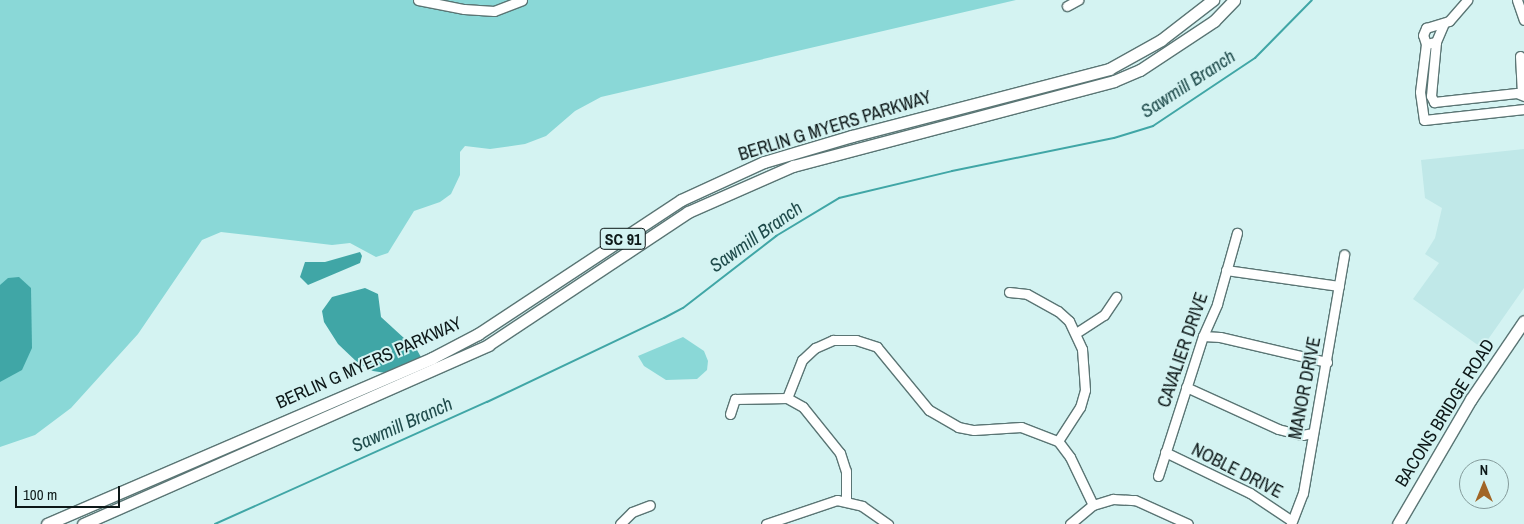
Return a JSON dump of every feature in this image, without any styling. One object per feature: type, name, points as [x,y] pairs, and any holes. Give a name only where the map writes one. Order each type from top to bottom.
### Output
[{"type":"main road","name":"BERLIN G MYERS PARKWAY","points":[[47,524],[291,417],[432,358],[478,334],[681,200],[764,162],[852,136],[1109,69],[1161,40],[1213,0]]},
{"type":"main road","name":"BERLIN G MYERS PARKWAY","points":[[83,524],[488,345],[688,212],[793,166],[1114,81],[1140,70],[1214,21],[1234,0]]},
{"type":"main road","points":[[1109,69],[1114,81]]},
{"type":"main road","name":"BACONS BRIDGE ROAD","points":[[1398,524],[1461,416],[1524,322]]},
{"type":"main road","points":[[291,417],[297,431]]},
{"type":"street","points":[[418,0],[464,9],[494,11],[522,0]]},
{"type":"street","points":[[1067,6],[1078,0]]},
{"type":"street","points":[[1466,0],[1444,23],[1436,42],[1432,100],[1436,103],[1523,95],[1520,56]]},
{"type":"street","points":[[1517,0],[1524,20]]},
{"type":"street","points":[[1444,23],[1426,28],[1423,35],[1426,44],[1420,92],[1422,118],[1427,121],[1483,116],[1524,109]]},
{"type":"street","points":[[1426,44],[1436,42]]},
{"type":"street","points":[[1480,98],[1483,116]]},
{"type":"street","points":[[1466,100],[1468,117]]},
{"type":"street","name":"CAVALIER DRIVE","points":[[1158,476],[1203,336],[1217,304],[1237,233]]},
{"type":"street","name":"MANOR DRIVE","points":[[1292,522],[1304,493],[1312,433],[1327,362],[1344,255]]},
{"type":"street","points":[[1226,270],[1339,286]]},
{"type":"street","points":[[1009,292],[1027,294],[1043,301],[1064,316],[1076,333],[1083,356],[1085,390],[1080,407],[1058,441]]},
{"type":"street","points":[[1076,333],[1104,315],[1116,297]]},
{"type":"street","points":[[1203,336],[1220,337],[1327,362]]},
{"type":"street","points":[[787,398],[802,360],[815,348],[833,340],[856,340],[877,347],[890,360],[928,410],[958,427],[1021,427],[1058,441],[1070,457],[1093,505]]},
{"type":"street","points":[[1186,387],[1278,429],[1302,435],[1312,433]]},
{"type":"street","points":[[730,414],[736,399],[787,398],[814,417],[840,453],[846,471],[846,501]]},
{"type":"street","name":"NOBLE DRIVE","points":[[1165,452],[1250,494],[1292,522]]},
{"type":"street","points":[[1070,524],[1093,505],[1113,499],[1134,500],[1188,524]]},
{"type":"street","points":[[766,524],[826,502],[846,501],[862,506],[888,524]]},
{"type":"street","points":[[620,524],[632,512],[650,505]]},
{"type":"shaded area","points":[[0,0],[1016,0],[601,97],[575,111],[546,136],[525,144],[490,149],[465,146],[460,152],[460,175],[451,194],[440,202],[414,211],[388,253],[376,257],[350,243],[332,245],[221,232],[202,240],[138,334],[71,408],[35,435],[0,447]]},
{"type":"shaded area","points":[[1524,149],[1524,288],[1482,348],[1413,299],[1439,263],[1425,254],[1435,238],[1442,208],[1425,198],[1421,160]]},
{"type":"shaded area","points":[[360,252],[362,256],[360,263],[308,285],[300,277],[305,262],[325,262]]},
{"type":"shaded area","points":[[19,277],[31,288],[32,348],[22,370],[0,382],[0,285],[8,278]]},
{"type":"shaded area","points":[[365,288],[378,294],[381,317],[417,350],[422,359],[399,375],[373,371],[358,363],[338,344],[324,322],[322,311],[332,297]]},
{"type":"shaded area","points":[[683,337],[704,351],[708,361],[707,370],[697,379],[666,380],[644,366],[638,356]]},
{"type":"waterway","name":"Sawmill Branch","points":[[215,524],[487,402],[664,318],[683,308],[776,236],[839,198],[952,171],[1114,138],[1153,126],[1255,58],[1312,0]]}]
